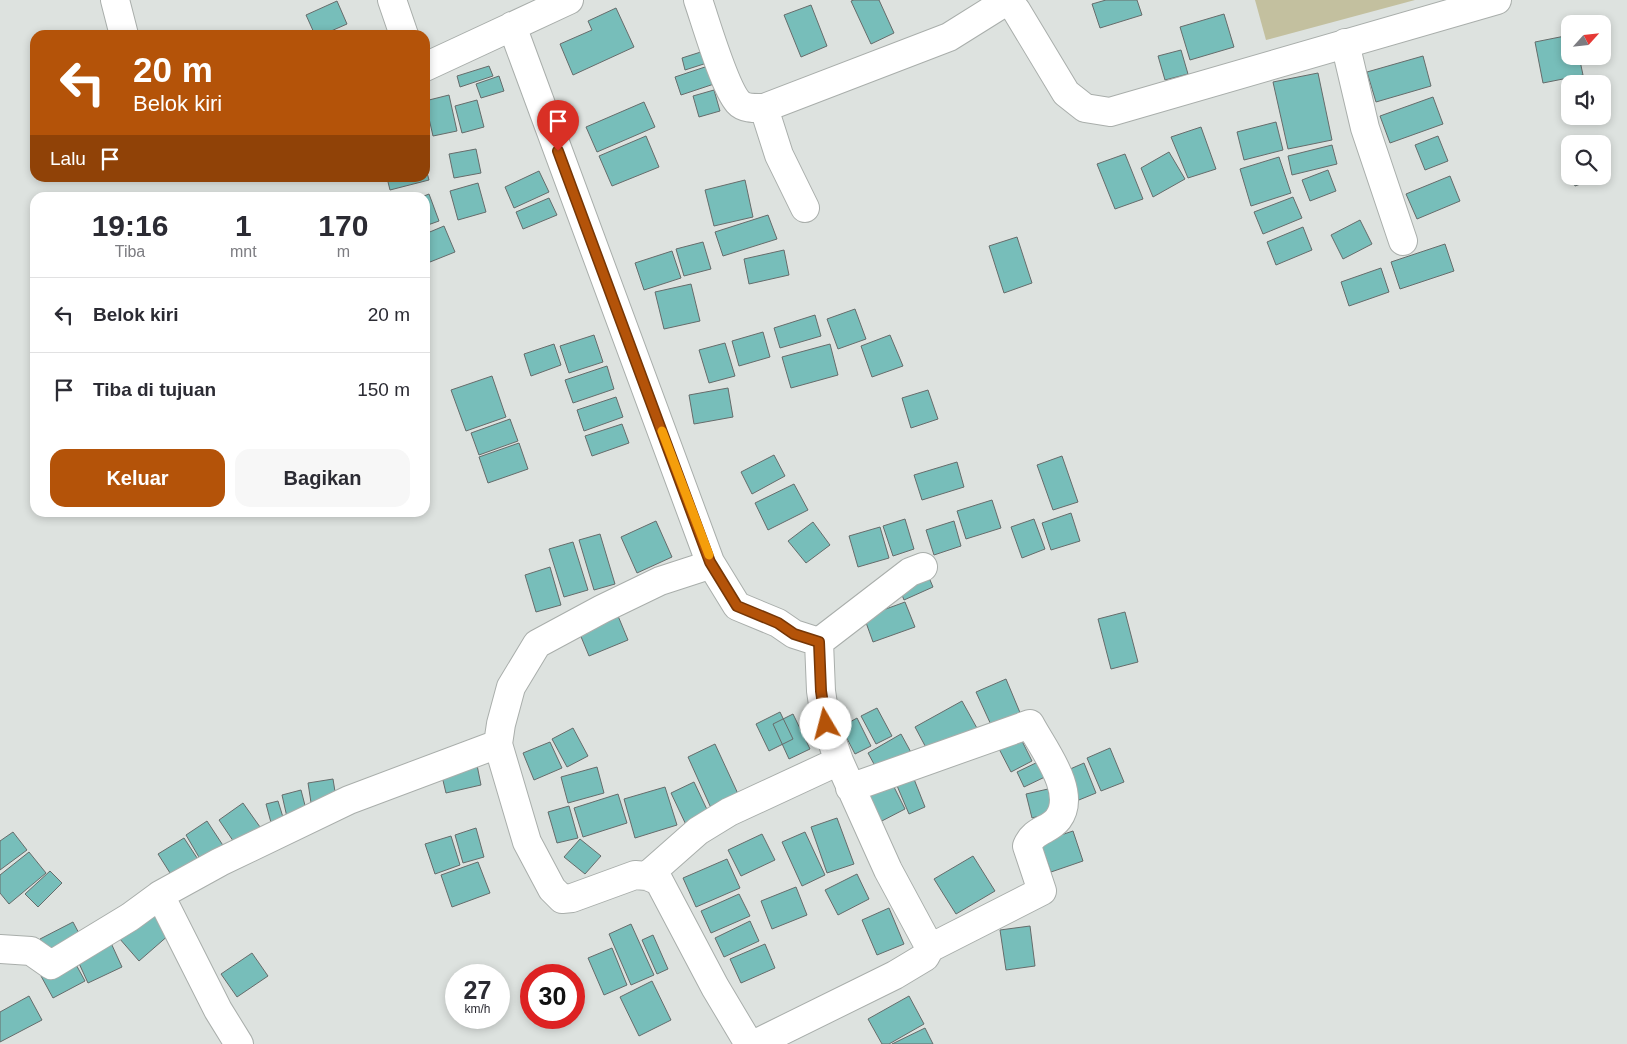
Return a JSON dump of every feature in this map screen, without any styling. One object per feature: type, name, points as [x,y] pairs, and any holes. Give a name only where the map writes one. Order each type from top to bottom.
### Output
[{"type":"street","points":[[115,0],[123,30]]},
{"type":"street","points":[[392,0],[402,30]]},
{"type":"street","points":[[430,65],[569,0]]},
{"type":"street","points":[[698,0],[725,77],[738,103],[748,107],[764,108],[949,37],[1004,2],[1010,3],[1016,10],[1066,93],[1085,108],[1110,112],[1497,0]]},
{"type":"street","points":[[512,26],[710,562],[737,606],[778,623],[794,634],[819,642]]},
{"type":"street","points":[[1345,43],[1365,128],[1403,241]]},
{"type":"street","points":[[764,108],[779,155],[805,208]]},
{"type":"street","points":[[710,562],[700,568],[660,581],[602,609],[537,644],[511,687],[501,724],[498,744],[527,842],[552,889],[562,899],[572,898],[635,875],[646,876],[659,881],[715,987],[749,1044]]},
{"type":"street","points":[[819,642],[910,572],[923,567]]},
{"type":"street","points":[[819,642],[821,691],[826,724],[839,761],[888,870],[930,948]]},
{"type":"street","points":[[755,1044],[895,975],[925,957],[930,948],[1042,891],[1027,846],[1031,836],[1057,820],[1066,804],[1064,788],[1030,724],[850,788]]},
{"type":"street","points":[[0,949],[31,951],[51,965],[130,917],[160,895],[220,862],[349,800],[498,744]]},
{"type":"street","points":[[646,876],[698,831],[729,812],[839,761]]},
{"type":"street","points":[[160,895],[218,1010],[239,1044]]},
{"type":"shaded area","points":[[1255,0],[1415,0],[1266,40]]},
{"type":"building","points":[[879,0],[894,33],[871,44],[851,1]]},
{"type":"building","points":[[1106,0],[1137,0],[1142,15],[1100,28],[1092,4]]},
{"type":"building","points":[[337,1],[347,24],[333,30],[313,30],[306,15]]},
{"type":"building","points":[[811,5],[827,46],[801,57],[784,15]]},
{"type":"building","points":[[616,8],[634,47],[573,75],[560,44],[592,30],[588,21]]},
{"type":"building","points":[[1224,14],[1234,47],[1190,60],[1180,27]]},
{"type":"building","points":[[1561,37],[1561,65],[1581,65],[1583,75],[1561,75],[1561,79],[1543,83],[1535,42]]},
{"type":"building","points":[[707,50],[710,62],[685,70],[682,58]]},
{"type":"building","points":[[1181,50],[1188,74],[1165,80],[1158,56]]},
{"type":"building","points":[[1423,56],[1431,86],[1376,102],[1367,72]]},
{"type":"building","points":[[714,64],[720,82],[681,95],[675,77]]},
{"type":"building","points":[[489,66],[493,76],[460,87],[457,76]]},
{"type":"building","points":[[1318,73],[1332,140],[1288,149],[1273,82]]},
{"type":"building","points":[[499,76],[504,91],[481,98],[476,84]]},
{"type":"building","points":[[714,90],[720,111],[699,117],[693,96]]},
{"type":"building","points":[[449,95],[457,131],[433,136],[430,123],[430,100]]},
{"type":"building","points":[[1433,97],[1443,124],[1390,143],[1380,116]]},
{"type":"building","points":[[477,100],[484,127],[462,133],[455,106]]},
{"type":"building","points":[[644,102],[655,127],[597,152],[586,127]]},
{"type":"building","points":[[1276,122],[1283,150],[1244,160],[1237,132]]},
{"type":"building","points":[[1201,127],[1216,169],[1188,178],[1171,137]]},
{"type":"building","points":[[646,136],[659,167],[612,186],[599,156]]},
{"type":"building","points":[[1438,136],[1448,161],[1425,170],[1415,145]]},
{"type":"building","points":[[1332,145],[1337,164],[1292,175],[1288,156]]},
{"type":"building","points":[[476,149],[481,173],[454,178],[449,154]]},
{"type":"building","points":[[1169,152],[1185,179],[1153,197],[1141,168]]},
{"type":"building","points":[[1125,154],[1143,199],[1115,209],[1097,164]]},
{"type":"building","points":[[1279,157],[1291,193],[1251,206],[1240,169]]},
{"type":"building","points":[[1328,170],[1336,191],[1310,201],[1302,180]]},
{"type":"building","points":[[539,171],[549,192],[514,208],[505,187]]},
{"type":"building","points":[[1450,176],[1460,201],[1417,219],[1406,194]]},
{"type":"building","points":[[745,180],[753,217],[714,226],[705,190]]},
{"type":"building","points":[[388,182],[421,182],[390,190]]},
{"type":"building","points":[[478,183],[486,212],[458,220],[450,191]]},
{"type":"building","points":[[430,197],[439,221],[430,224]]},
{"type":"building","points":[[1293,197],[1302,218],[1263,234],[1254,212]]},
{"type":"building","points":[[549,198],[557,215],[523,229],[516,212]]},
{"type":"building","points":[[768,215],[777,239],[723,256],[715,232]]},
{"type":"building","points":[[1360,220],[1372,244],[1343,259],[1331,235]]},
{"type":"building","points":[[444,226],[455,252],[430,262],[430,232]]},
{"type":"building","points":[[1303,227],[1312,250],[1276,265],[1267,242]]},
{"type":"building","points":[[1017,237],[1032,283],[1004,293],[989,246]]},
{"type":"building","points":[[703,242],[711,269],[684,276],[676,249]]},
{"type":"building","points":[[1445,244],[1454,271],[1400,289],[1391,262]]},
{"type":"building","points":[[784,250],[789,275],[749,284],[744,259]]},
{"type":"building","points":[[672,251],[681,278],[644,290],[635,263]]},
{"type":"building","points":[[1381,268],[1389,292],[1349,306],[1341,282]]},
{"type":"building","points":[[691,284],[700,321],[664,329],[655,292]]},
{"type":"building","points":[[855,309],[866,339],[838,349],[827,319]]},
{"type":"building","points":[[815,315],[821,336],[780,348],[774,328]]},
{"type":"building","points":[[763,332],[770,357],[739,366],[732,341]]},
{"type":"building","points":[[594,335],[603,362],[569,373],[560,346]]},
{"type":"building","points":[[890,335],[903,366],[872,377],[861,346]]},
{"type":"building","points":[[725,343],[735,376],[709,383],[699,350]]},
{"type":"building","points":[[554,344],[561,365],[531,376],[524,354]]},
{"type":"building","points":[[830,344],[838,375],[791,388],[782,357]]},
{"type":"building","points":[[607,366],[614,389],[573,403],[565,380]]},
{"type":"building","points":[[492,376],[506,417],[466,431],[451,390]]},
{"type":"building","points":[[728,388],[733,417],[694,424],[689,395]]},
{"type":"building","points":[[928,390],[938,419],[911,428],[902,398]]},
{"type":"building","points":[[616,397],[623,417],[584,431],[577,410]]},
{"type":"building","points":[[510,419],[518,441],[479,455],[471,433]]},
{"type":"building","points":[[622,424],[629,443],[592,456],[585,436]]},
{"type":"building","points":[[519,443],[528,469],[488,483],[479,457]]},
{"type":"building","points":[[774,455],[785,476],[752,494],[741,472]]},
{"type":"building","points":[[1062,456],[1078,502],[1053,510],[1037,465]]},
{"type":"building","points":[[957,462],[964,487],[922,500],[914,475]]},
{"type":"building","points":[[794,484],[808,510],[768,530],[755,503]]},
{"type":"building","points":[[992,500],[1001,528],[966,539],[957,511]]},
{"type":"building","points":[[1071,513],[1080,541],[1051,550],[1042,523]]},
{"type":"building","points":[[905,519],[914,549],[893,556],[883,526]]},
{"type":"building","points":[[1034,519],[1045,549],[1022,558],[1011,527]]},
{"type":"building","points":[[656,521],[672,557],[637,573],[621,537]]},
{"type":"building","points":[[954,521],[961,546],[934,555],[926,530]]},
{"type":"building","points":[[813,522],[830,545],[806,563],[788,541]]},
{"type":"building","points":[[880,527],[889,558],[858,567],[849,536]]},
{"type":"building","points":[[600,534],[615,584],[594,590],[579,540]]},
{"type":"building","points":[[573,542],[588,590],[564,597],[549,549]]},
{"type":"building","points":[[550,567],[561,605],[536,612],[525,575]]},
{"type":"building","points":[[927,573],[933,587],[904,600],[898,585]]},
{"type":"building","points":[[905,602],[915,627],[873,642],[864,617]]},
{"type":"building","points":[[616,611],[628,640],[589,656],[577,627]]},
{"type":"building","points":[[1125,612],[1138,662],[1111,669],[1098,619]]},
{"type":"building","points":[[1006,679],[1021,715],[992,727],[976,692]]},
{"type":"building","points":[[962,701],[978,730],[931,757],[915,727]]},
{"type":"building","points":[[877,708],[892,736],[876,744],[861,716]]},
{"type":"building","points":[[780,712],[793,739],[769,751],[756,724]]},
{"type":"building","points":[[793,714],[810,749],[789,759],[773,724]]},
{"type":"building","points":[[857,718],[871,746],[855,754],[841,727]]},
{"type":"building","points":[[573,728],[588,756],[567,767],[552,739]]},
{"type":"building","points":[[901,734],[913,756],[880,775],[868,753]]},
{"type":"building","points":[[1019,735],[1032,761],[1011,772],[997,745]]},
{"type":"building","points":[[550,742],[562,768],[534,780],[523,753]]},
{"type":"building","points":[[715,744],[739,796],[711,808],[688,757]]},
{"type":"building","points":[[1110,748],[1124,782],[1101,791],[1087,758]]},
{"type":"building","points":[[476,760],[481,785],[446,793],[440,768]]},
{"type":"building","points":[[1042,760],[1049,775],[1024,787],[1017,772]]},
{"type":"building","points":[[1084,763],[1096,793],[1074,802],[1061,773]]},
{"type":"building","points":[[597,767],[604,793],[568,803],[561,777]]},
{"type":"building","points":[[912,774],[925,807],[909,814],[895,781]]},
{"type":"building","points":[[889,777],[905,809],[876,824],[860,792]]},
{"type":"building","points":[[333,779],[337,804],[312,809],[308,783]]},
{"type":"building","points":[[694,782],[711,818],[688,829],[671,793]]},
{"type":"building","points":[[665,787],[677,825],[635,838],[624,799]]},
{"type":"building","points":[[1048,789],[1054,812],[1032,818],[1026,794]]},
{"type":"building","points":[[301,790],[308,817],[289,826],[282,795]]},
{"type":"building","points":[[618,794],[627,823],[583,837],[574,808]]},
{"type":"building","points":[[278,801],[286,827],[273,830],[266,804]]},
{"type":"building","points":[[243,803],[265,834],[240,851],[219,820]]},
{"type":"building","points":[[569,806],[578,838],[557,843],[548,812]]},
{"type":"building","points":[[837,818],[854,864],[827,873],[811,827]]},
{"type":"building","points":[[207,821],[228,853],[203,864],[186,835]]},
{"type":"building","points":[[476,828],[484,857],[463,863],[455,835]]},
{"type":"building","points":[[1073,831],[1083,861],[1051,872],[1040,842]]},
{"type":"building","points":[[13,832],[27,850],[0,870],[0,841]]},
{"type":"building","points":[[805,832],[825,875],[802,886],[782,842]]},
{"type":"building","points":[[762,834],[775,860],[741,876],[728,850]]},
{"type":"building","points":[[451,836],[460,865],[435,874],[425,844]]},
{"type":"building","points":[[184,838],[203,867],[177,884],[158,854]]},
{"type":"building","points":[[580,839],[601,856],[585,874],[564,857]]},
{"type":"building","points":[[29,852],[46,873],[9,904],[0,893],[0,875]]},
{"type":"building","points":[[973,856],[995,891],[956,914],[934,879]]},
{"type":"building","points":[[727,859],[740,888],[696,907],[683,878]]},
{"type":"building","points":[[478,862],[490,893],[452,907],[441,875]]},
{"type":"building","points":[[50,871],[62,883],[38,907],[25,894]]},
{"type":"building","points":[[857,874],[869,899],[838,915],[825,890]]},
{"type":"building","points":[[796,887],[807,915],[772,929],[761,901]]},
{"type":"building","points":[[739,894],[750,916],[711,933],[701,911]]},
{"type":"building","points":[[889,908],[904,944],[877,955],[862,920]]},
{"type":"building","points":[[150,911],[170,934],[139,961],[119,938]]},
{"type":"building","points":[[750,921],[759,941],[724,957],[715,938]]},
{"type":"building","points":[[73,922],[83,941],[50,958],[40,939]]},
{"type":"building","points":[[631,924],[654,975],[631,985],[609,934]]},
{"type":"building","points":[[1030,926],[1035,966],[1006,970],[1000,930]]},
{"type":"building","points":[[653,935],[668,969],[657,974],[642,940]]},
{"type":"building","points":[[111,943],[122,967],[88,983],[77,959]]},
{"type":"building","points":[[765,944],[775,968],[741,983],[730,959]]},
{"type":"building","points":[[612,948],[627,985],[604,995],[588,958]]},
{"type":"building","points":[[252,953],[268,976],[237,997],[221,974]]},
{"type":"building","points":[[73,959],[85,981],[53,998],[41,976]]},
{"type":"building","points":[[652,981],[671,1020],[639,1036],[620,997]]},
{"type":"building","points":[[29,996],[42,1020],[0,1042],[0,1012]]},
{"type":"building","points":[[909,996],[924,1024],[889,1044],[882,1044],[868,1019]]},
{"type":"building","points":[[925,1028],[933,1044],[892,1044]]},
{"type":"slow traffic","points":[[662,431],[709,555]]},
{"type":"route","points":[[558,151],[709,553],[710,562],[737,606],[778,623],[794,634],[819,642],[821,691],[826,724]]}]
